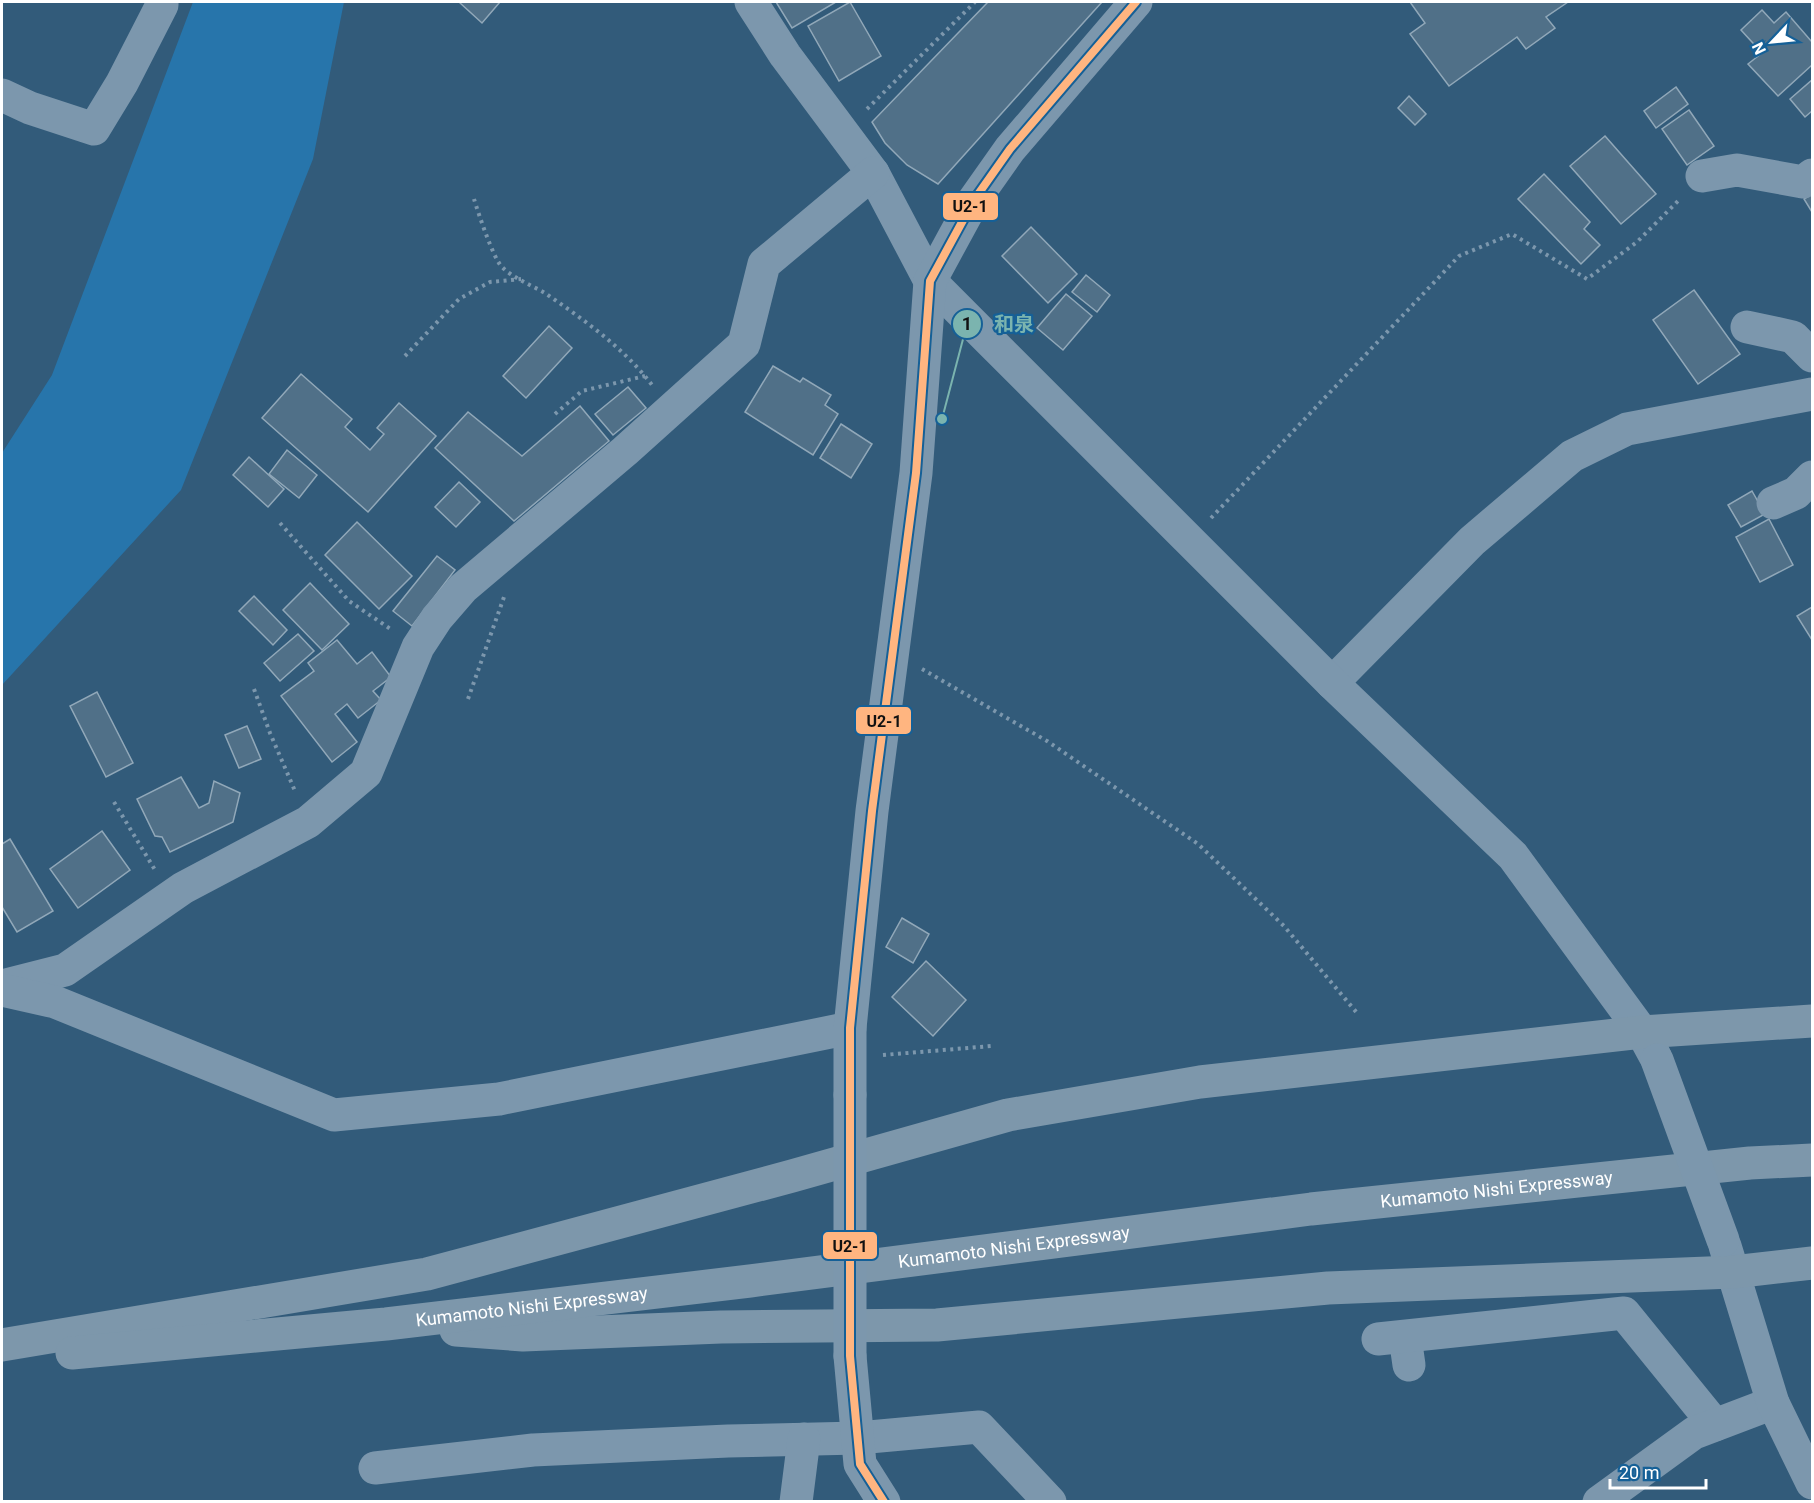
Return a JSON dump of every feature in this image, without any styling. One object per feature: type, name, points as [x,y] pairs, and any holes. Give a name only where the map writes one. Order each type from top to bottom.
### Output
[{"type":"highway","points":[[2,1345],[427,1274],[792,1176],[1008,1115],[1200,1082],[1650,1046],[1812,1021]]},
{"type":"highway","name":"Kumamoto Nishi Expressway","points":[[2,1360],[386,1324],[750,1281],[1311,1209],[1750,1163],[1812,1160]]},
{"type":"highway","points":[[386,1324],[523,1335],[721,1327],[937,1325],[1328,1288],[1733,1272],[1812,1263]]},
{"type":"street","points":[[2,95],[94,129],[122,83],[162,2]]},
{"type":"street","points":[[751,2],[785,55],[873,173],[930,281],[1332,683],[1513,856],[1650,1046],[1723,1240],[1773,1403],[1812,1483]]},
{"type":"street","points":[[884,1502],[860,1464],[850,1356],[849,1043],[872,811],[916,473],[930,281],[974,200],[1010,149],[1136,2]]},
{"type":"street","points":[[1702,176],[1737,170],[1803,182],[1812,175]]},
{"type":"street","points":[[2,988],[65,970],[183,888],[309,822],[366,773],[418,647],[437,618],[463,588],[503,552],[744,344],[765,264],[873,173]]},
{"type":"street","points":[[1747,327],[1793,338],[1812,356]]},
{"type":"street","points":[[1332,683],[1472,541],[1572,456],[1627,429],[1812,394]]},
{"type":"street","points":[[1773,503],[1796,493],[1811,483]]},
{"type":"street","points":[[2,988],[55,1002],[334,1115],[499,1099],[849,1043]]},
{"type":"street","points":[[1397,1347],[1624,1313],[1715,1425]]},
{"type":"street","points":[[1599,1502],[1694,1433],[1773,1403]]},
{"type":"street","points":[[375,1468],[533,1450],[858,1438],[979,1427],[1050,1502]]},
{"type":"street","points":[[796,1502],[804,1439]]},
{"type":"path","points":[[841,131],[868,108],[975,2]]},
{"type":"path","points":[[1190,540],[1459,256],[1512,234],[1587,279],[1637,242],[1702,176]]},
{"type":"path","points":[[474,199],[480,219],[501,266],[599,332],[637,365],[671,409]]},
{"type":"path","points":[[405,356],[459,299],[490,282],[521,279]]},
{"type":"path","points":[[555,414],[582,391],[645,376]]},
{"type":"path","points":[[280,523],[349,601],[418,647]]},
{"type":"path","points":[[468,699],[507,587],[503,552]]},
{"type":"path","points":[[893,652],[1047,741],[1198,844],[1284,926],[1356,1013]]},
{"type":"path","points":[[254,689],[270,733],[309,822]]},
{"type":"path","points":[[114,802],[171,896]]},
{"type":"path","points":[[849,1043],[991,1046]]},
{"type":"shaded area","points":[[193,2],[344,2],[313,159],[181,490],[2,685],[2,453],[52,375]]},
{"type":"building","points":[[459,2],[500,2],[482,23]]},
{"type":"building","points":[[776,2],[836,2],[792,28]]},
{"type":"building","points":[[850,2],[881,56],[839,81],[808,26]]},
{"type":"building","points":[[988,2],[1102,2],[938,184],[907,165],[885,143],[872,122]]},
{"type":"building","points":[[1410,2],[1568,2],[1546,17],[1555,28],[1526,49],[1517,37],[1449,86],[1410,34],[1425,23]]},
{"type":"building","points":[[1762,10],[1774,23],[1786,12],[1812,42],[1812,65],[1778,96],[1748,64],[1762,53],[1741,30]]},
{"type":"building","points":[[1812,80],[1812,111],[1805,117],[1790,99]]},
{"type":"building","points":[[1676,87],[1688,104],[1656,128],[1644,111]]},
{"type":"building","points":[[1409,96],[1426,114],[1415,125],[1398,108]]},
{"type":"building","points":[[1689,110],[1714,146],[1687,165],[1662,129]]},
{"type":"building","points":[[1605,136],[1656,194],[1621,224],[1570,166]]},
{"type":"building","points":[[1544,174],[1590,222],[1584,229],[1600,245],[1581,264],[1518,199]]},
{"type":"building","points":[[1812,194],[1812,212],[1804,199]]},
{"type":"building","points":[[1031,227],[1077,274],[1048,303],[1002,256]]},
{"type":"building","points":[[1086,275],[1110,295],[1097,312],[1072,292]]},
{"type":"building","points":[[1694,290],[1740,354],[1698,384],[1653,320]]},
{"type":"building","points":[[1066,294],[1092,316],[1063,350],[1037,328]]},
{"type":"building","points":[[549,326],[572,348],[526,398],[503,376]]},
{"type":"building","points":[[773,366],[800,382],[803,378],[831,395],[825,405],[838,414],[813,455],[745,412]]},
{"type":"building","points":[[301,374],[352,419],[345,427],[370,450],[384,434],[377,428],[399,403],[436,436],[368,512],[262,418]]},
{"type":"building","points":[[628,387],[646,408],[613,435],[595,414]]},
{"type":"building","points":[[580,406],[609,441],[514,521],[435,448],[468,412],[522,456]]},
{"type":"building","points":[[841,424],[872,444],[851,478],[820,458]]},
{"type":"building","points":[[287,450],[317,475],[299,498],[269,474]]},
{"type":"building","points":[[249,457],[284,489],[268,507],[233,475]]},
{"type":"building","points":[[459,482],[480,502],[456,527],[435,507]]},
{"type":"building","points":[[1752,491],[1765,514],[1741,527],[1728,505]]},
{"type":"building","points":[[1769,519],[1793,565],[1760,582],[1736,537]]},
{"type":"building","points":[[357,522],[412,576],[379,609],[325,555]]},
{"type":"building","points":[[437,556],[455,570],[412,626],[393,611]]},
{"type":"building","points":[[310,583],[349,624],[322,650],[283,610]]},
{"type":"building","points":[[254,596],[287,630],[273,645],[239,611]]},
{"type":"building","points":[[1812,607],[1812,640],[1797,616]]},
{"type":"building","points":[[298,634],[314,651],[280,681],[264,663]]},
{"type":"building","points":[[337,640],[357,664],[372,652],[391,677],[373,691],[381,700],[358,718],[347,704],[335,714],[357,742],[332,762],[281,696],[314,671],[308,663]]},
{"type":"building","points":[[97,692],[133,763],[106,777],[70,706]]},
{"type":"building","points":[[247,726],[261,759],[239,768],[225,735]]},
{"type":"building","points":[[181,777],[199,808],[209,803],[214,781],[240,793],[233,822],[170,852],[162,837],[155,836],[137,799]]},
{"type":"building","points":[[102,831],[130,870],[78,908],[50,869]]},
{"type":"building","points":[[10,839],[53,911],[17,932],[2,907],[2,844]]},
{"type":"building","points":[[902,918],[929,934],[913,963],[886,947]]},
{"type":"building","points":[[926,961],[966,1000],[933,1036],[892,997]]},
{"type":"transit line","name":"U2-1","points":[[884,1502],[860,1464],[850,1356],[850,1028],[872,811],[916,473],[930,281],[974,200],[1010,149],[1136,2]]},
{"type":"place","name":"和泉","points":[[942,419]]}]
